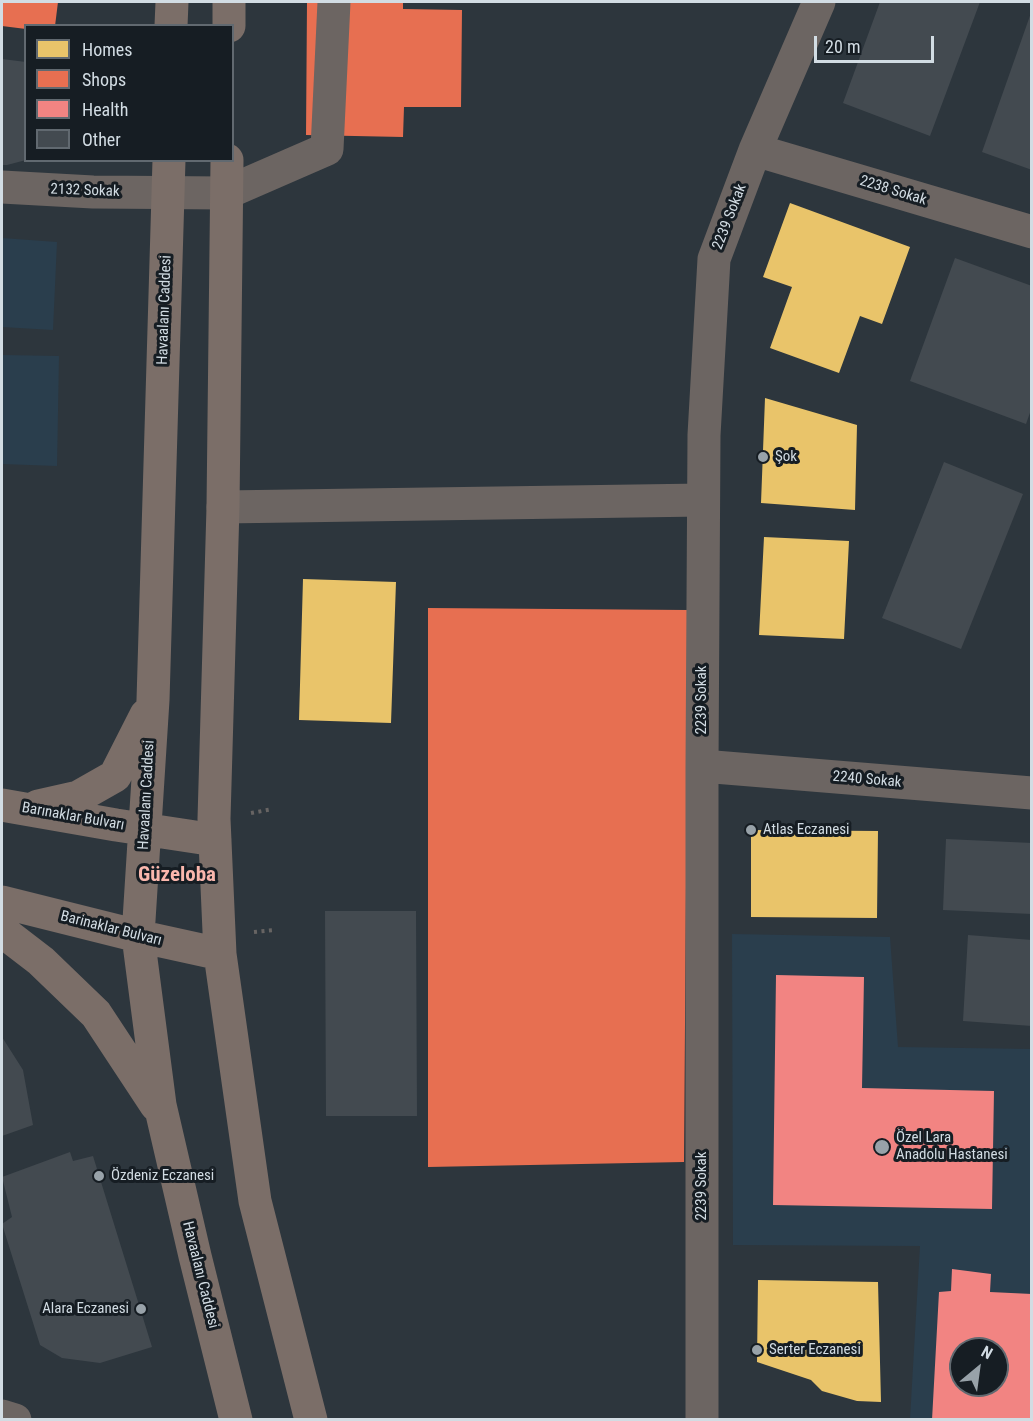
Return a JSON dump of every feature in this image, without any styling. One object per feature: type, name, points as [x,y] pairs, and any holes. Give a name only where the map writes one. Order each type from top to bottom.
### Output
[{"type":"main road","points":[[171,24],[172,2]]},
{"type":"main road","points":[[229,2],[229,24]]},
{"type":"main road","name":"Havaalanı Caddesi","points":[[169,162],[153,700],[138,936],[162,1113],[235,1419]]},
{"type":"main road","points":[[227,162],[224,507],[214,819],[220,954],[255,1201],[311,1419]]},
{"type":"main road","points":[[13,807],[78,797],[115,776],[153,700]]},
{"type":"main road","name":"Barınaklar Bulvarı","points":[[13,807],[215,840]]},
{"type":"main road","name":"Barinaklar Bulvarı","points":[[2,902],[220,954]]},
{"type":"main road","points":[[2,931],[41,962],[96,1014],[162,1113]]},
{"type":"street","points":[[226,193],[327,149],[334,2]]},
{"type":"street","name":"2239 Sokak","points":[[702,1419],[703,500],[704,435],[714,259],[755,150],[819,2]]},
{"type":"street","name":"2238 Sokak","points":[[755,150],[1032,232]]},
{"type":"street","name":"2132 Sokak","points":[[2,187],[93,192],[226,193]]},
{"type":"street","points":[[224,507],[703,500]]},
{"type":"street","name":"2240 Sokak","points":[[702,766],[1032,794]]},
{"type":"street","points":[[2,1416],[15,1419]]},
{"type":"shaded area","points":[[2,238],[57,242],[53,330],[2,327]]},
{"type":"shaded area","points":[[2,355],[59,356],[57,466],[2,464]]},
{"type":"shaded area","name":"Özel Lara Anadolu Hastanesi","points":[[732,934],[890,937],[898,1047],[1031,1049],[1031,1419],[910,1419],[920,1246],[733,1245]]},
{"type":"building: Homes","points":[[790,203],[910,247],[882,324],[860,316],[839,373],[770,348],[792,287],[763,277]]},
{"type":"building: Homes","points":[[765,398],[857,425],[855,510],[761,503]]},
{"type":"building: Homes","points":[[764,537],[849,541],[844,639],[759,635]]},
{"type":"building: Homes","points":[[303,579],[396,582],[391,723],[299,720]]},
{"type":"building: Homes","points":[[751,830],[878,831],[877,918],[751,917]]},
{"type":"building: Homes","points":[[758,1280],[878,1282],[881,1402],[857,1401],[822,1391],[811,1380],[757,1362]]},
{"type":"building: Shops","points":[[2,2],[58,2],[55,24],[24,24],[24,29],[2,26]]},
{"type":"building: Shops","points":[[307,2],[403,2],[403,9],[462,10],[461,107],[404,107],[403,137],[306,135]]},
{"type":"building: Shops","points":[[428,608],[688,610],[684,1162],[428,1167]]},
{"type":"building: Health","points":[[776,975],[864,977],[862,1088],[994,1091],[992,1209],[773,1205]]},
{"type":"building: Health","points":[[952,1269],[991,1274],[990,1292],[1032,1294],[1032,1420],[932,1420],[939,1292],[951,1291]]},
{"type":"building: Other","points":[[880,2],[980,2],[930,136],[843,103]]},
{"type":"building: Other","points":[[1032,10],[1032,170],[982,152]]},
{"type":"building: Other","points":[[2,59],[24,62],[24,161],[2,165]]},
{"type":"building: Other","points":[[955,258],[1032,286],[1032,407],[1026,424],[910,381]]},
{"type":"building: Other","points":[[944,462],[1023,494],[961,649],[882,618]]},
{"type":"building: Other","points":[[946,839],[1032,843],[1032,914],[943,910]]},
{"type":"building: Other","points":[[325,911],[416,911],[417,1116],[326,1116]]},
{"type":"building: Other","points":[[968,935],[1032,940],[1032,1026],[963,1021]]},
{"type":"building: Other","points":[[2,1037],[23,1070],[33,1125],[2,1136]]},
{"type":"building: Other","points":[[70,1152],[73,1161],[93,1156],[152,1347],[100,1363],[62,1358],[40,1345],[2,1224],[12,1217],[2,1177]]},
{"type":"place","name":"Şok","points":[[763,457]]},
{"type":"place","name":"Atlas Eczanesi","points":[[751,830]]},
{"type":"place","name":"Özel Lara Anadolu Hastanesi","points":[[882,1147]]},
{"type":"place","name":"Özdeniz Eczanesi","points":[[99,1176]]},
{"type":"place","name":"Alara Eczanesi","points":[[141,1309]]},
{"type":"place","name":"Serter Eczanesi","points":[[757,1350]]},
{"type":"district","name":"Güzeloba","points":[[177,876]]}]
